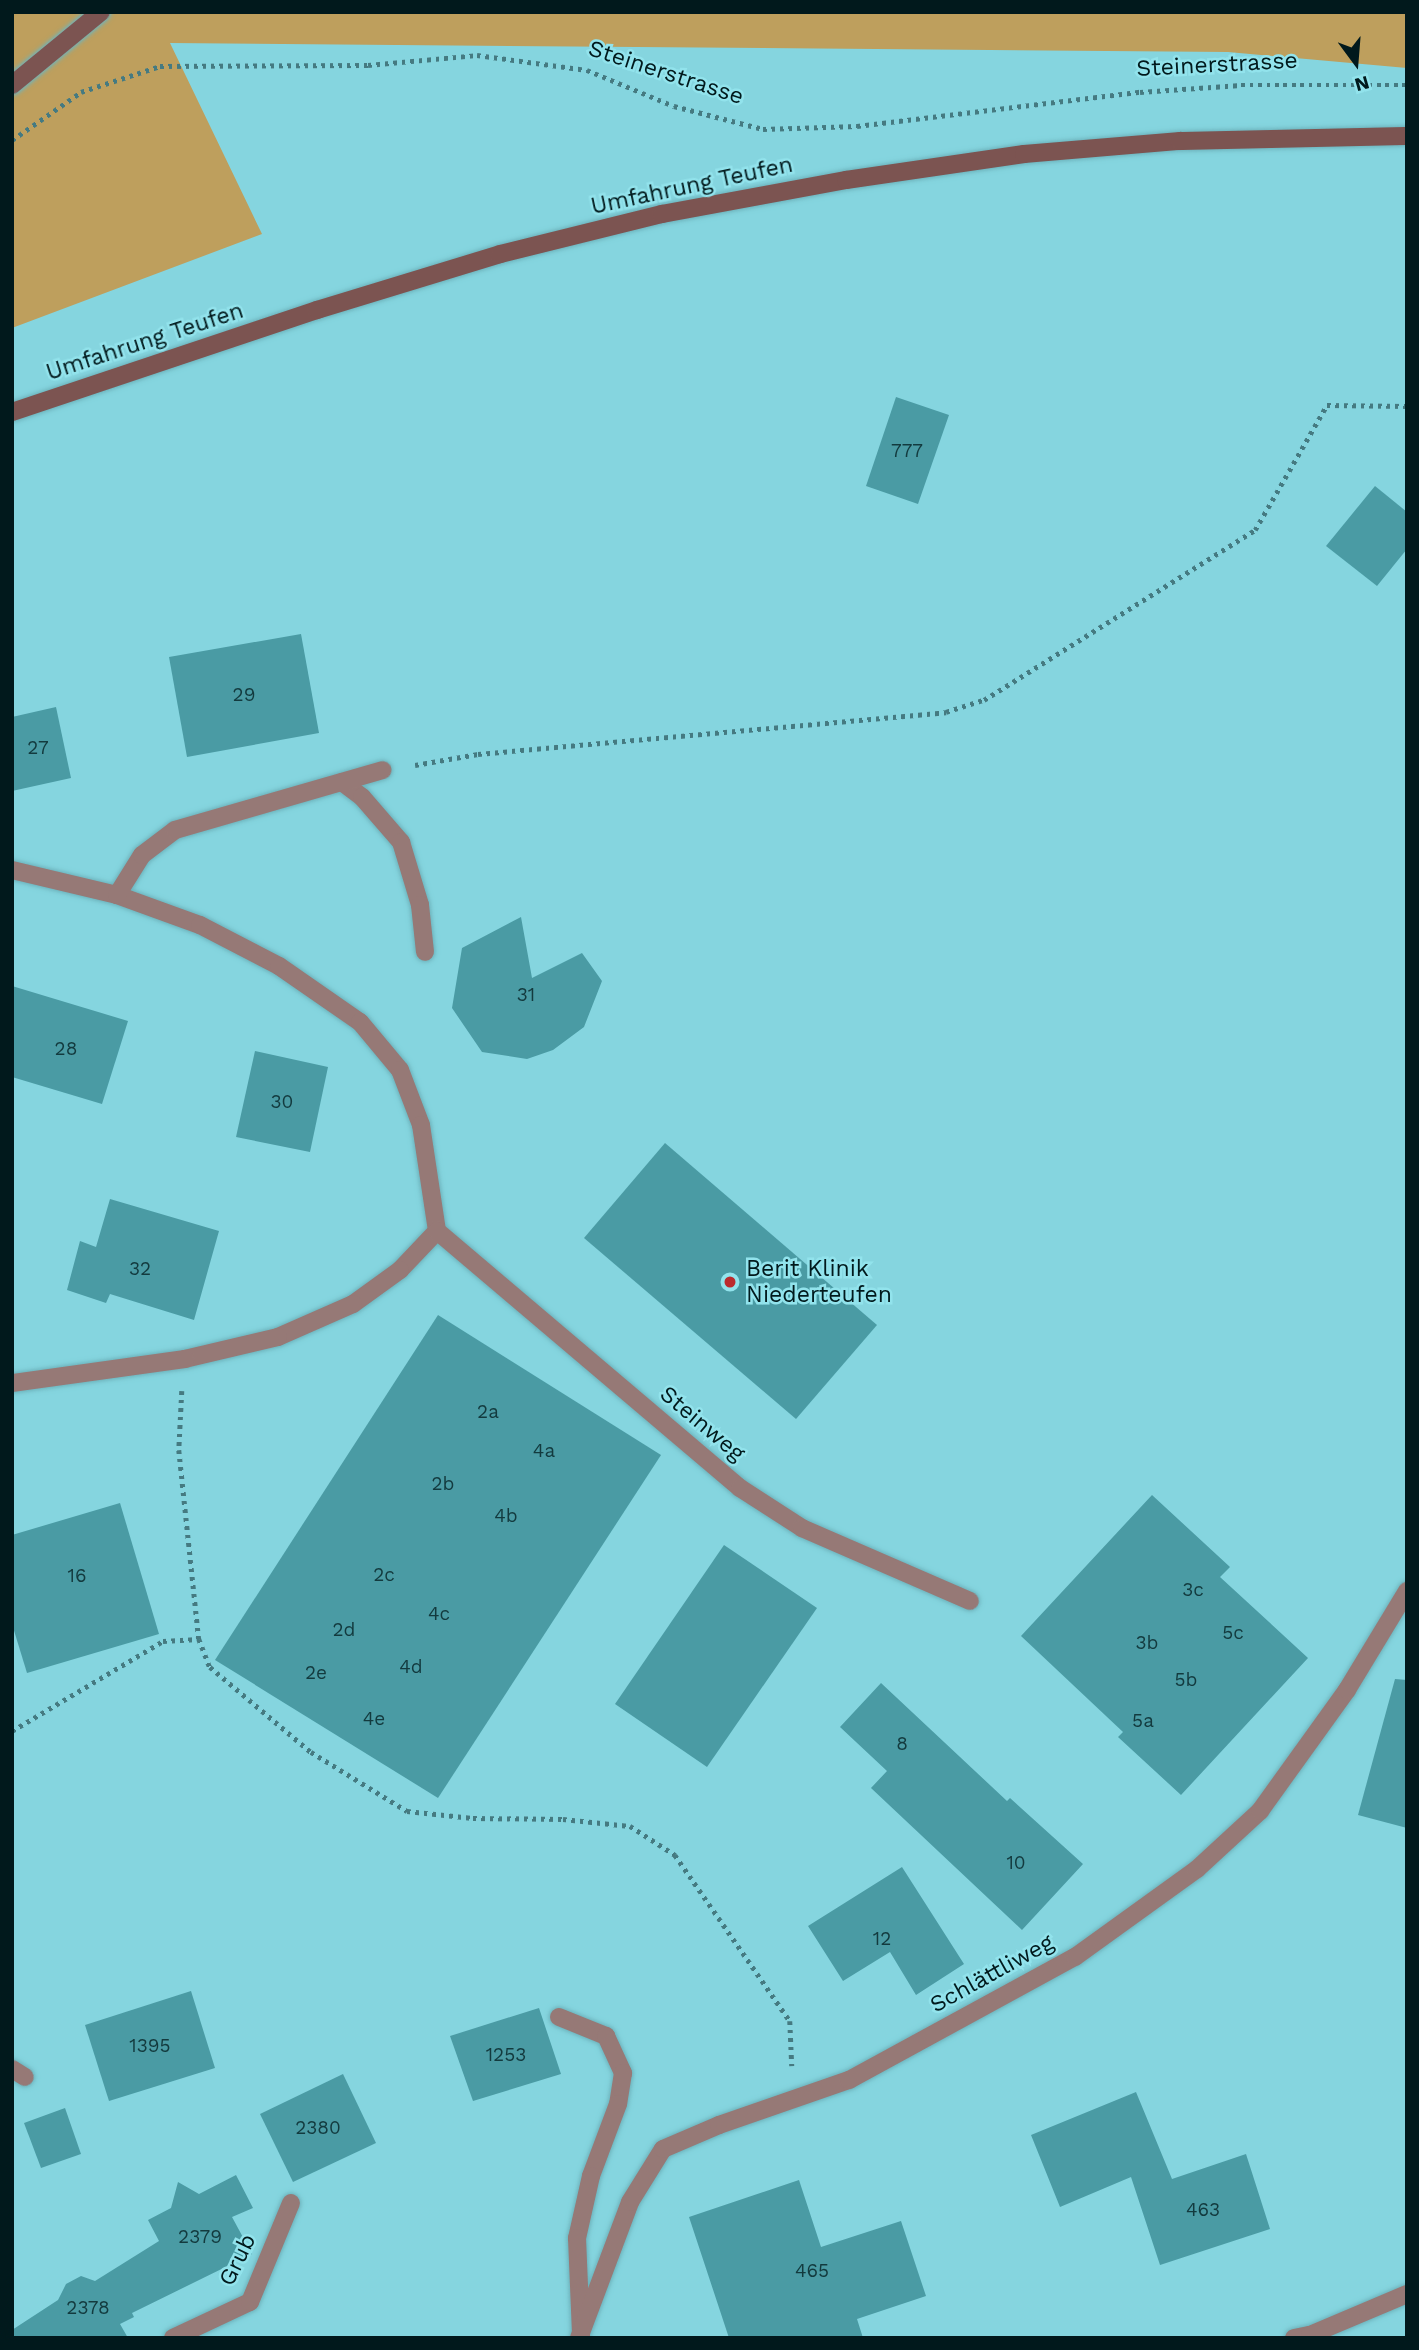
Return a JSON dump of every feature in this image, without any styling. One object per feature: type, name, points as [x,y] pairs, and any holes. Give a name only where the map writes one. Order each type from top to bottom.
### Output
[{"type":"main road","points":[[12,85],[101,12]]},
{"type":"main road","name":"Umfahrung Teufen","points":[[12,412],[317,310],[500,254],[676,212],[846,180],[1024,154],[1180,141],[1407,136]]},
{"type":"street","points":[[117,895],[142,855],[175,830],[383,770]]},
{"type":"street","points":[[342,782],[362,797],[401,842],[420,905],[425,952]]},
{"type":"street","points":[[12,870],[117,895],[200,925],[279,966],[360,1023],[400,1070],[421,1125],[437,1231],[400,1270],[353,1304],[278,1337],[185,1359],[12,1383]]},
{"type":"street","name":"Steinweg","points":[[437,1231],[740,1488],[802,1528],[970,1601]]},
{"type":"street","name":"Schlättliweg","points":[[580,2336],[630,2202],[663,2149],[719,2125],[849,2080],[1075,1957],[1197,1869],[1260,1811],[1347,1690],[1407,1591]]},
{"type":"street","points":[[559,2017],[606,2036],[623,2073],[618,2104],[591,2176],[577,2238],[580,2336]]},
{"type":"street","name":"Grub","points":[[173,2338],[250,2302],[291,2203]]},
{"type":"street","points":[[1294,2338],[1407,2294]]},
{"type":"path","name":"Steinerstrasse","points":[[12,140],[81,92],[160,66],[368,65],[477,55],[587,70],[674,106],[763,129],[857,126],[1140,92],[1241,85],[1407,85]]},
{"type":"path","points":[[383,770],[478,754],[946,712],[984,700],[1255,530],[1327,405],[1407,406]]},
{"type":"path","points":[[183,1389],[179,1450],[199,1639],[210,1667],[311,1752],[407,1811],[473,1818],[563,1819],[630,1826],[676,1855],[790,2021],[792,2071],[785,2103]]},
{"type":"path","points":[[12,1731],[163,1641],[199,1639]]},
{"type":"shaded area","points":[[12,12],[1407,12],[1407,68],[1228,52],[170,43],[262,234],[12,328]]},
{"type":"building","points":[[896,397],[949,415],[918,504],[866,486]]},
{"type":"building","points":[[1375,486],[1407,512],[1407,549],[1377,586],[1326,546]]},
{"type":"building","points":[[301,634],[319,733],[187,757],[169,657]]},
{"type":"building","points":[[56,707],[71,778],[12,791],[12,717]]},
{"type":"building","points":[[521,917],[532,978],[582,953],[602,981],[584,1027],[553,1050],[527,1059],[482,1052],[452,1008],[462,948]]},
{"type":"building","points":[[12,986],[128,1021],[102,1104],[12,1077]]},
{"type":"building","points":[[255,1051],[328,1067],[310,1152],[236,1137]]},
{"type":"building","name":"Berit Klinik Niederteufen","points":[[665,1143],[877,1325],[796,1419],[584,1238]]},
{"type":"building","points":[[110,1199],[219,1231],[194,1320],[110,1294],[106,1303],[67,1290],[80,1241],[96,1247]]},
{"type":"building","points":[[438,1315],[661,1455],[438,1798],[215,1660]]},
{"type":"building","points":[[1152,1495],[1230,1567],[1220,1577],[1308,1658],[1181,1795],[1118,1737],[1123,1732],[1021,1636]]},
{"type":"building","points":[[120,1503],[159,1634],[27,1673],[12,1624],[12,1535]]},
{"type":"building","points":[[724,1545],[817,1608],[707,1767],[615,1704]]},
{"type":"building","points":[[1395,1679],[1407,1680],[1407,1828],[1358,1815]]},
{"type":"building","points":[[881,1683],[1007,1801],[1010,1798],[1083,1864],[1022,1930],[871,1788],[887,1771],[840,1727]]},
{"type":"building","points":[[902,1867],[964,1964],[916,1995],[890,1952],[843,1981],[808,1926]]},
{"type":"building","points":[[191,1991],[215,2068],[109,2101],[85,2025]]},
{"type":"building","points":[[539,2008],[561,2074],[473,2101],[450,2036]]},
{"type":"building","points":[[343,2074],[376,2143],[293,2182],[260,2114]]},
{"type":"building","points":[[1136,2092],[1172,2179],[1246,2154],[1270,2229],[1160,2265],[1131,2177],[1060,2207],[1031,2135]]},
{"type":"building","points":[[65,2108],[81,2154],[41,2168],[24,2123]]},
{"type":"building","points":[[236,2175],[253,2208],[232,2217],[252,2254],[132,2313],[134,2317],[120,2324],[128,2338],[12,2338],[12,2330],[58,2300],[66,2284],[81,2276],[95,2281],[159,2241],[148,2220],[171,2208],[178,2182],[199,2194]]},
{"type":"building","points":[[799,2180],[821,2247],[901,2221],[926,2296],[857,2319],[863,2338],[729,2338],[689,2217]]},
{"type":"place","name":"Berit Klinik Niederteufen","points":[[730,1282]]}]
